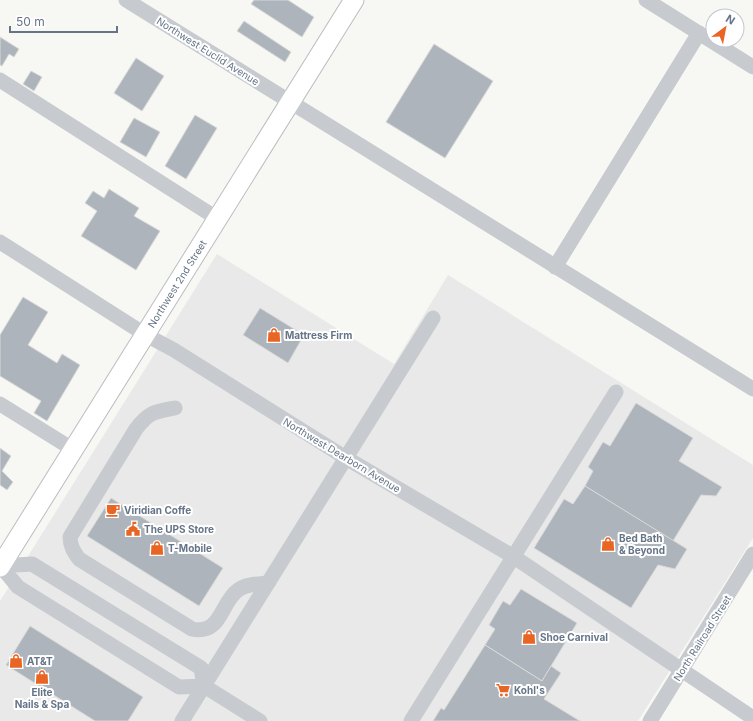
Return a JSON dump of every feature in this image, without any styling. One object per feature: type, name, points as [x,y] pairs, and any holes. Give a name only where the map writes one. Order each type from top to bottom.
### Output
[{"type":"main road","name":"Northwest 2nd Street","points":[[0,566],[146,335],[354,0]]},
{"type":"street","name":"Northwest Euclid Avenue","points":[[126,0],[753,389]]},
{"type":"street","points":[[646,0],[753,67]]},
{"type":"street","points":[[555,267],[699,33]]},
{"type":"street","points":[[0,80],[218,219]]},
{"type":"street","name":"Northwest Dearborn Avenue","points":[[0,242],[146,335],[181,354],[346,458],[514,557],[753,718]]},
{"type":"street","points":[[182,721],[434,318]]},
{"type":"street","points":[[411,721],[616,392]]},
{"type":"street","points":[[0,404],[74,450]]},
{"type":"street","points":[[174,408],[156,412],[144,418],[136,429],[70,537],[72,550],[79,559],[192,629],[201,631],[216,623],[232,596],[238,590],[244,586],[268,583]]},
{"type":"street","name":"North Railroad Street","points":[[650,721],[753,554]]},
{"type":"street","points":[[0,566],[32,564],[201,668],[204,686]]},
{"type":"street","points":[[0,566],[18,587],[179,686],[204,686],[260,721]]},
{"type":"shaded area","points":[[217,254],[394,364],[448,275],[753,465],[753,538],[638,721],[0,721],[0,601]]},
{"type":"building","points":[[254,0],[288,0],[314,17],[302,37],[251,4]]},
{"type":"building","points":[[244,21],[291,52],[285,62],[237,31]]},
{"type":"building","points":[[0,37],[19,49],[14,57],[9,54],[2,66],[0,65]]},
{"type":"building","points":[[434,44],[493,81],[445,158],[386,122]]},
{"type":"building","points":[[136,58],[164,76],[142,111],[114,93]]},
{"type":"building","points":[[31,71],[42,77],[34,91],[23,84]]},
{"type":"building","points":[[195,115],[217,128],[186,179],[165,166]]},
{"type":"building","points":[[134,118],[160,132],[146,157],[120,142]]},
{"type":"building","points":[[109,189],[139,208],[134,216],[160,231],[136,270],[81,236],[97,211],[85,203],[93,191],[104,198]]},
{"type":"building","points":[[23,297],[48,312],[28,345],[57,363],[62,354],[80,365],[47,421],[34,413],[41,401],[0,376],[0,335]]},
{"type":"building","name":"Mattress Firm","points":[[260,308],[304,335],[288,363],[243,335]]},
{"type":"building","points":[[636,403],[693,438],[679,461],[722,487],[716,496],[701,495],[673,541],[585,486],[593,471],[588,467],[603,442],[610,446]]},
{"type":"building","points":[[0,448],[11,456],[2,471],[13,482],[7,490],[0,485]]},
{"type":"building","name":"Bed Bath & Beyond","points":[[585,486],[687,549],[675,569],[658,565],[631,608],[534,548],[564,499],[573,504]]},
{"type":"building","points":[[111,498],[223,568],[199,606],[87,536]]},
{"type":"building","name":"Shoe Carnival","points":[[521,589],[577,623],[542,681],[485,645],[495,629],[489,625],[503,601],[510,605]]},
{"type":"building","points":[[30,626],[143,697],[128,721],[95,721],[6,665]]},
{"type":"building","name":"Kohl's","points":[[485,645],[542,681],[551,666],[561,673],[544,699],[580,721],[433,721],[441,708],[444,710]]},
{"type":"place","name":"Mattress Firm","points":[[274,335]]},
{"type":"place","name":"Viridian Coffe","points":[[113,510]]},
{"type":"place","name":"The UPS Store","points":[[133,529]]},
{"type":"place","name":"Bed Bath & Beyond","points":[[608,544]]},
{"type":"place","name":"T-Mobile","points":[[157,548]]},
{"type":"place","name":"Shoe Carnival","points":[[529,637]]},
{"type":"place","name":"AT&T","points":[[16,661]]},
{"type":"place","name":"Elite Nails & Spa","points":[[42,677]]},
{"type":"place","name":"Kohl's","points":[[503,690]]}]
